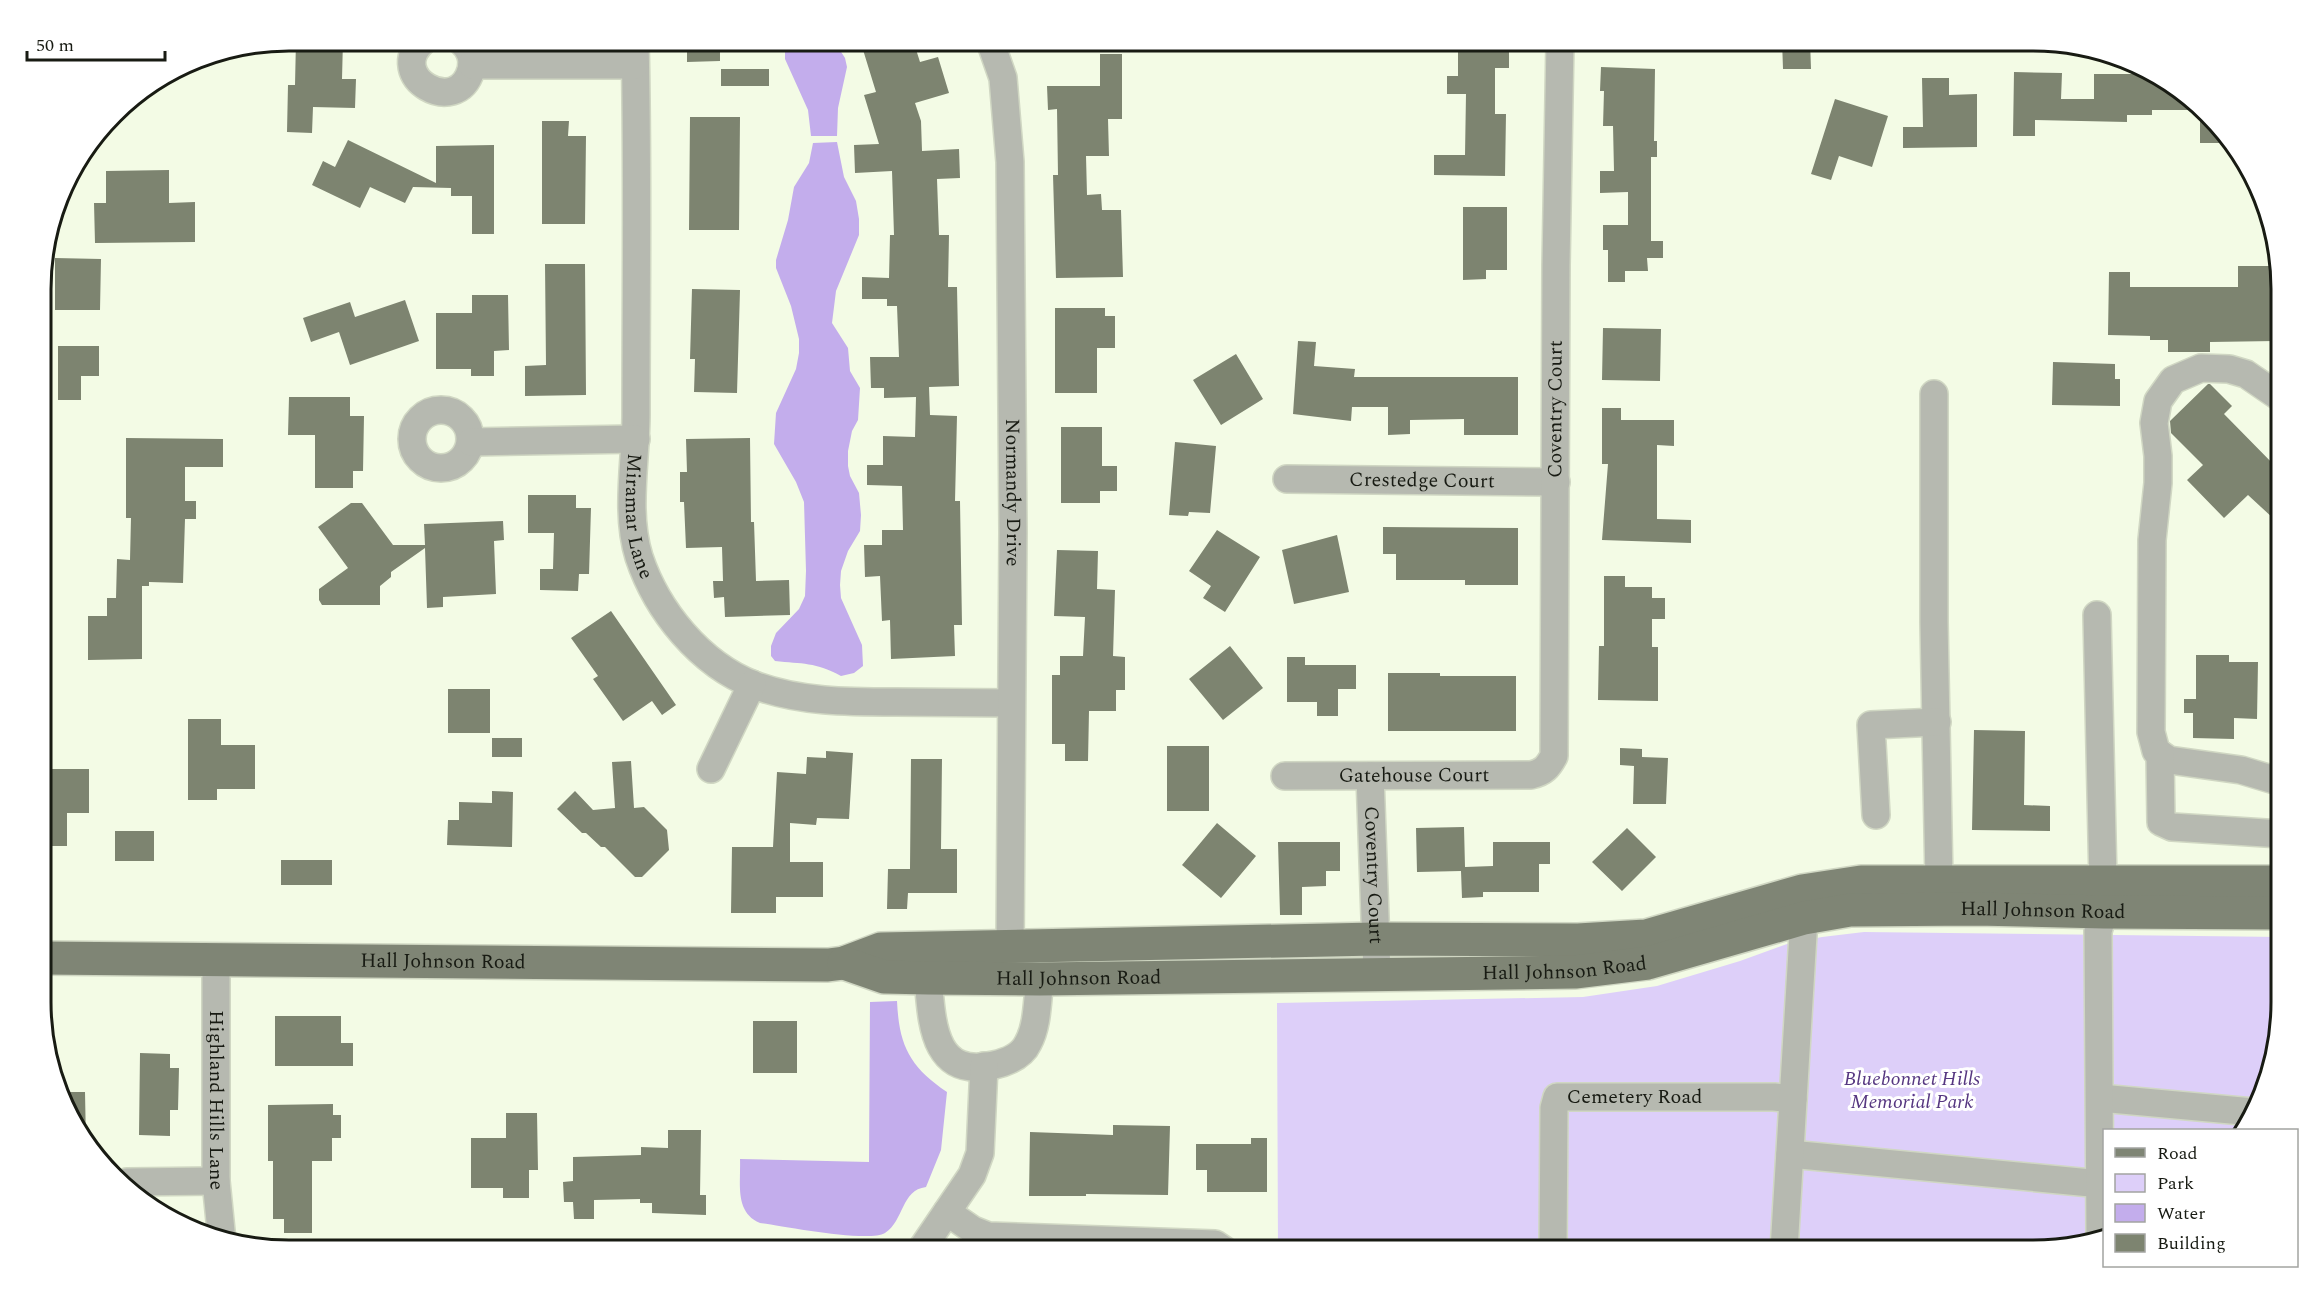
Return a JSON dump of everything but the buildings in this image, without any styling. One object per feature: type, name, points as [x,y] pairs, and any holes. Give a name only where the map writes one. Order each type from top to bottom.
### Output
[{"type":"main road","name":"Hall Johnson Road","points":[[844,963],[884,977],[928,978],[1040,979],[1575,972],[1647,963],[1861,882],[1939,882],[2104,892],[2271,912]]},
{"type":"main road","name":"Hall Johnson Road","points":[[51,958],[828,965],[844,963],[881,950],[1010,948],[1053,944],[1376,939],[1578,940],[1646,936],[1803,904],[1850,910],[1976,909],[2104,892],[2271,883]]},
{"type":"street","points":[[415,51],[412,66],[416,76],[432,91],[442,93],[462,85],[469,76],[472,65],[469,51]]},
{"type":"street","name":"Normandy Drive","points":[[994,51],[1003,78],[1010,162],[1013,532],[1010,948]]},
{"type":"street","name":"Coventry Court","points":[[1541,773],[1554,756],[1560,51]]},
{"type":"street","points":[[472,65],[635,53]]},
{"type":"street","name":"Miramar Lane","points":[[635,53],[636,439],[632,520],[639,555],[651,587],[668,614],[690,640],[717,664],[752,684],[776,692],[828,701],[1011,703]]},
{"type":"street","points":[[2271,391],[2246,374],[2229,369],[2201,368],[2173,380],[2158,400],[2154,423],[2158,483],[2152,540],[2151,732],[2156,751],[2169,760],[2241,770],[2271,780]]},
{"type":"street","points":[[1934,394],[1934,622],[1939,882]]},
{"type":"street","points":[[471,442],[636,439]]},
{"type":"street","name":"Crestedge Court","points":[[1287,480],[1556,482]]},
{"type":"street","points":[[2097,615],[2104,892],[2098,931],[2100,1230]]},
{"type":"street","points":[[711,769],[752,684]]},
{"type":"street","points":[[1876,815],[1871,725],[1937,722]]},
{"type":"street","points":[[2160,754],[2162,822],[2172,827],[2271,833]]},
{"type":"street","name":"Gatehouse Court","points":[[1285,776],[1444,777],[1541,773]]},
{"type":"street","name":"Coventry Court","points":[[1370,776],[1377,974]]},
{"type":"street","points":[[1785,1240],[1803,904]]},
{"type":"street","name":"Highland Hills Lane","points":[[216,959],[216,1181],[221,1230]]},
{"type":"street","points":[[928,978],[933,1028],[940,1046],[954,1061],[971,1067],[1009,1060],[1027,1045],[1033,1031],[1040,979]]},
{"type":"street","points":[[928,1240],[972,1175],[980,1153],[984,1066]]},
{"type":"street","name":"Cemetery Road","points":[[1553,1240],[1554,1108],[1557,1097],[1774,1097],[1793,1099]]},
{"type":"street","points":[[2100,1098],[2244,1111]]},
{"type":"street","points":[[1790,1154],[2101,1184]]},
{"type":"street","points":[[133,1182],[216,1181]]},
{"type":"street","points":[[947,1212],[973,1230],[988,1236],[1096,1240]]},
{"type":"green space","name":"Bluebonnet Hills Memorial Park","points":[[1864,932],[2271,937],[2270,1018],[2263,1064],[2253,1093],[2234,1129],[2103,1129],[2103,1229],[2064,1238],[2033,1240],[1278,1240],[1277,1003],[1583,997],[1657,986],[1787,944]]},
{"type":"water","points":[[785,51],[840,51],[847,67],[838,108],[837,136],[811,136],[808,110],[785,59]]},
{"type":"water","points":[[837,142],[844,177],[856,201],[859,219],[859,235],[836,291],[832,323],[848,348],[850,371],[860,388],[858,420],[852,431],[848,466],[850,476],[859,493],[860,531],[848,551],[841,571],[840,585],[841,598],[862,645],[863,666],[854,673],[841,676],[816,666],[775,661],[771,656],[771,646],[776,633],[799,609],[805,596],[806,571],[804,502],[796,482],[774,444],[776,413],[796,369],[799,353],[799,339],[791,306],[776,268],[776,260],[788,220],[794,187],[809,163],[813,143]]},
{"type":"water","points":[[897,1001],[900,1031],[909,1054],[924,1074],[947,1092],[941,1150],[926,1187],[912,1194],[891,1228],[876,1236],[805,1230],[760,1223],[752,1218],[746,1212],[741,1196],[740,1159],[869,1162],[870,1002]]}]
